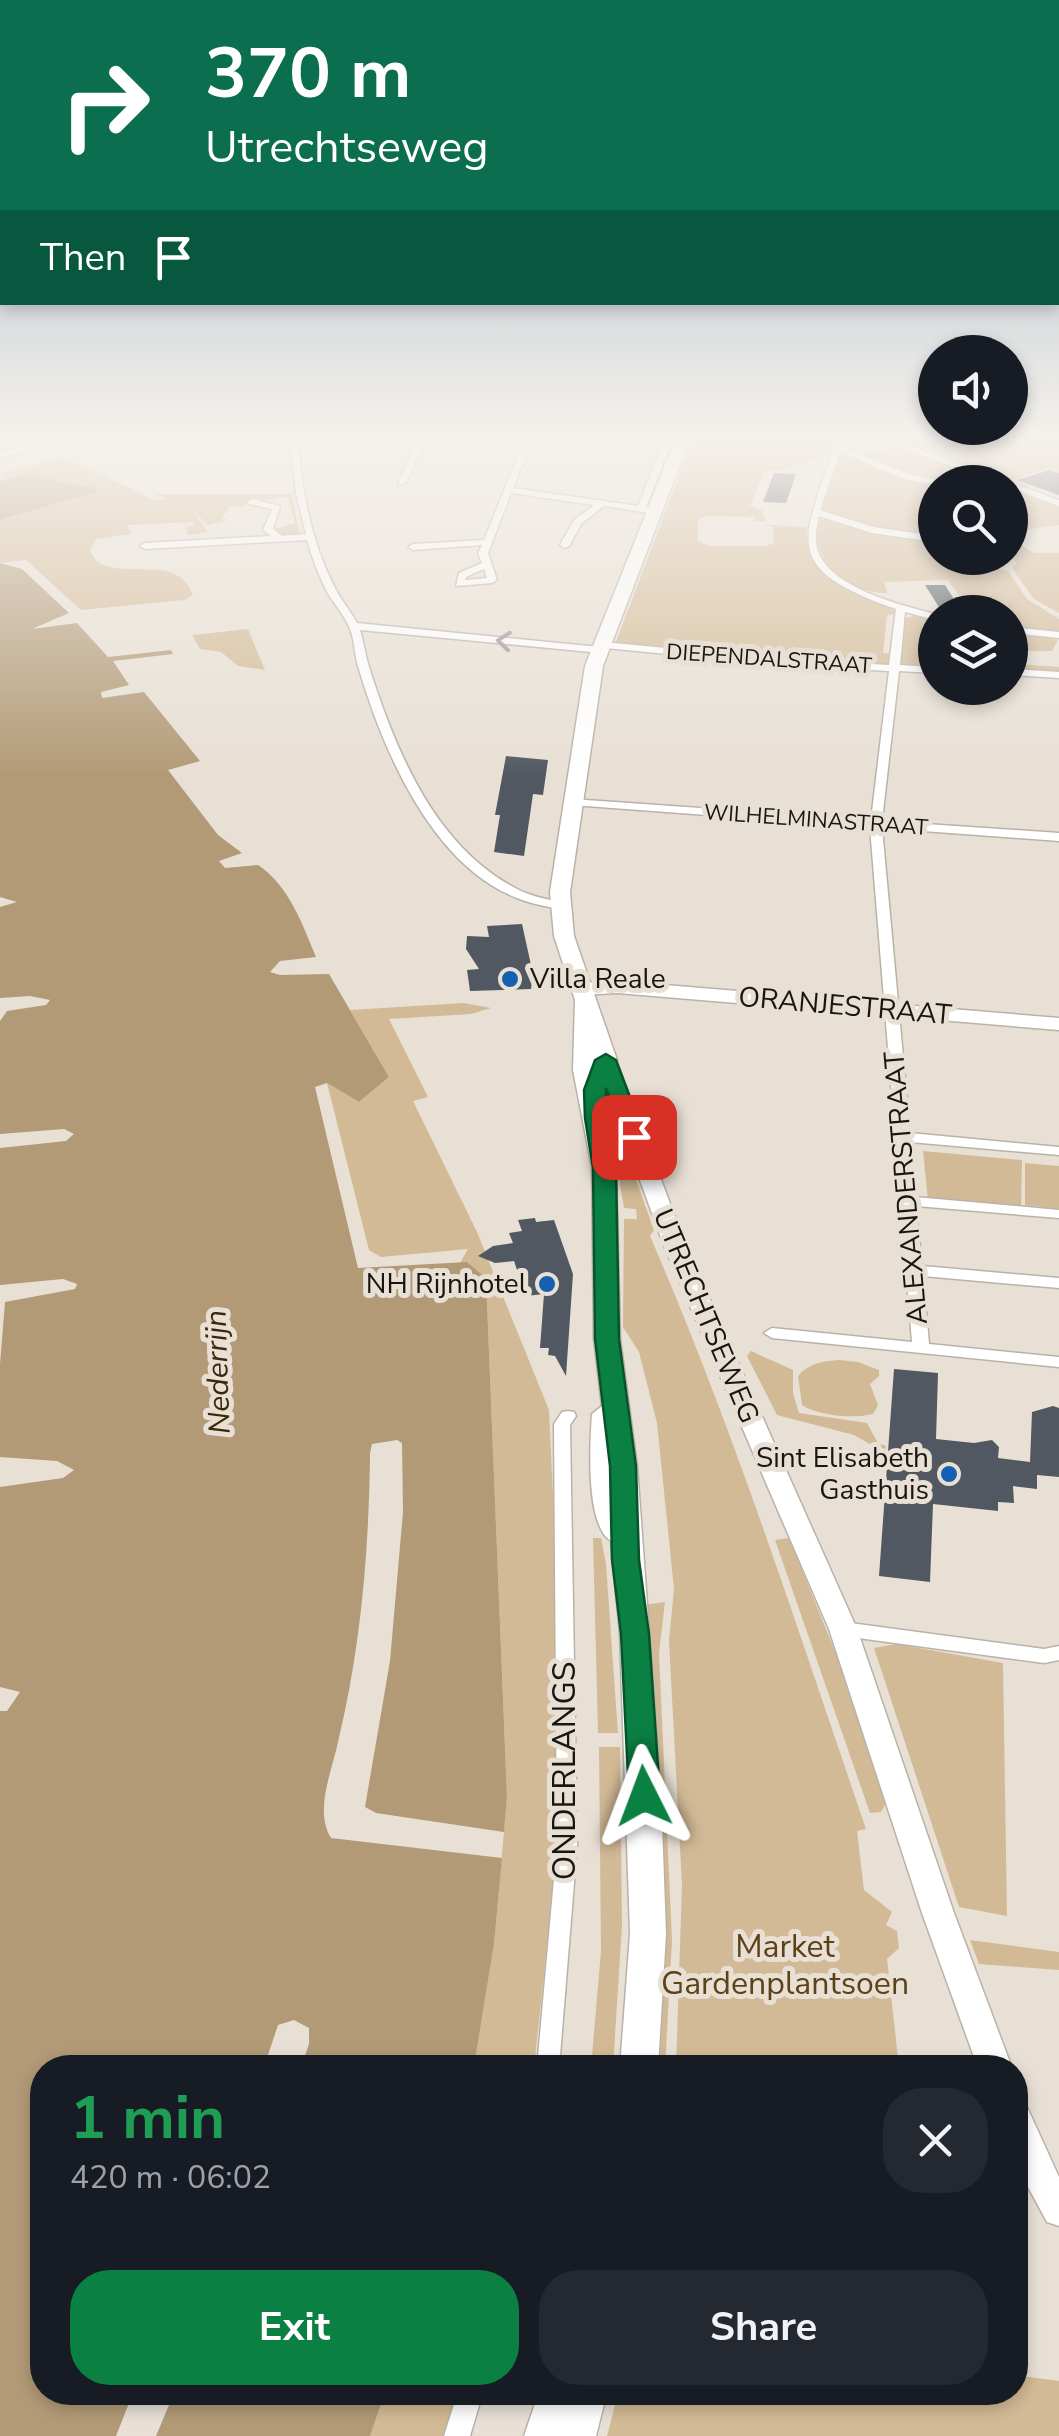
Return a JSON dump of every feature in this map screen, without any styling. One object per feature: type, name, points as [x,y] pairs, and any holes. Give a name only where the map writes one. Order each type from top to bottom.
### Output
[{"type":"main road","name":"UTRECHTSEWEG","points":[[606,1060],[564,936],[560,906],[590,682],[635,550]]},
{"type":"main road","points":[[582,996],[584,1070],[604,1168],[610,1369],[603,1467],[626,1560],[635,1634],[644,1796],[648,1934],[641,2055]]},
{"type":"main road","points":[[595,1118],[594,1090],[606,1060]]},
{"type":"main road","points":[[544,2436],[555,2405]]},
{"type":"main road","points":[[575,2436],[583,2405]]},
{"type":"street","points":[[314,550],[329,585],[354,626],[361,662],[420,806],[456,850],[507,888],[535,902],[560,906]]},
{"type":"street","points":[[484,565],[487,550]]},
{"type":"street","points":[[814,550],[820,563],[859,592],[918,612]]},
{"type":"street","name":"ALEXANDERSTRAAT","points":[[901,608],[876,825],[920,1348]]},
{"type":"street","name":"DIEPENDALSTRAAT","points":[[354,626],[918,670]]},
{"type":"street","points":[[1028,632],[1059,635]]},
{"type":"street","points":[[1028,673],[1059,674]]},
{"type":"street","name":"WILHELMINASTRAAT","points":[[572,802],[1059,837]]},
{"type":"street","name":"ORANJESTRAAT","points":[[582,996],[631,989],[1059,1024]]},
{"type":"street","name":"UTRECHTSEWEG","points":[[606,1060],[674,1246],[843,1630],[990,2055]]},
{"type":"street","points":[[903,1142],[1059,1151]]},
{"type":"street","points":[[903,1142],[1059,1160]]},
{"type":"street","points":[[908,1206],[1059,1214]]},
{"type":"street","points":[[908,1206],[1059,1224]]},
{"type":"street","points":[[914,1274],[1059,1283]]},
{"type":"street","points":[[914,1274],[1059,1294]]},
{"type":"street","points":[[772,1332],[1059,1362]]},
{"type":"street","name":"ONDERLANGS","points":[[549,2055],[567,1846],[562,1424],[568,1416]]},
{"type":"street","points":[[843,1630],[982,1650],[1044,1656],[1059,1653]]},
{"type":"street","points":[[1028,2152],[1059,2210]]},
{"type":"street","points":[[457,2436],[467,2405]]},
{"type":"green space","points":[[0,550],[91,550],[97,562],[110,567],[176,575],[186,582],[193,595],[184,600],[81,610],[26,560],[0,563]]},
{"type":"green space","points":[[651,550],[809,550],[822,571],[894,611],[887,615],[883,653],[891,654],[890,665],[749,657],[616,642]]},
{"type":"green space","points":[[821,550],[918,550],[918,575],[1011,575],[1024,595],[958,595],[948,580],[884,582],[887,593],[873,592],[835,572]]},
{"type":"green space","points":[[1028,550],[1059,553],[1059,613],[1034,599],[1017,575],[1028,575]]},
{"type":"green space","points":[[1028,600],[1059,619],[1059,633],[1028,630]]},
{"type":"green space","points":[[918,615],[918,667],[900,665],[906,618]]},
{"type":"green space","points":[[248,629],[265,670],[238,666],[221,652],[200,649],[192,635]]},
{"type":"green space","points":[[1028,635],[1058,640],[1052,651],[1028,651]]},
{"type":"green space","points":[[1028,665],[1059,667],[1059,673],[1028,672]]},
{"type":"green space","points":[[464,1003],[491,1008],[471,1014],[389,1019],[428,1097],[413,1101],[477,1232],[549,1410],[556,1560],[555,1872],[535,2055],[476,2055],[494,1944],[507,1797],[486,1278],[467,1263],[460,1263],[468,1249],[381,1257],[369,1250],[327,1083],[359,1102],[389,1077],[350,1010]]},
{"type":"green space","name":"Market Gardenplantsoen","points":[[605,1093],[654,1230],[650,1236],[737,1455],[866,1829],[857,1831],[864,1890],[892,1912],[886,1925],[897,1931],[899,1948],[887,1959],[898,2055],[676,2055],[682,1885],[669,1641],[674,1589],[657,1423],[639,1352],[623,1327],[624,1219],[637,1219],[636,1209],[624,1208]]},
{"type":"green space","points":[[923,1151],[1022,1160],[1021,1208],[928,1200]]},
{"type":"green space","points":[[1025,1163],[1059,1166],[1059,1209],[1025,1205]]},
{"type":"green space","points":[[751,1351],[793,1370],[793,1393],[799,1413],[867,1423],[878,1443],[886,1446],[885,1453],[854,1435],[777,1415],[747,1356]]},
{"type":"green space","points":[[839,1360],[879,1370],[879,1376],[870,1384],[878,1405],[873,1414],[837,1416],[802,1405],[798,1376],[817,1364]]},
{"type":"green space","points":[[593,1538],[601,1538],[606,1564],[618,1733],[598,1733]]},
{"type":"green space","points":[[789,1538],[837,1656],[886,1803],[881,1812],[870,1813],[775,1540]]},
{"type":"green space","points":[[665,1602],[659,1653],[672,1940],[666,2055],[654,2055],[643,1605]]},
{"type":"green space","points":[[896,1644],[1003,1663],[1007,1916],[959,1907],[874,1648]]},
{"type":"green space","points":[[599,1747],[620,1747],[622,1925],[614,2055],[592,2055],[601,1951]]},
{"type":"green space","points":[[970,1940],[1059,1952],[1059,1970],[979,1964]]},
{"type":"green space","points":[[1028,2377],[1059,2381],[1059,2436],[607,2436],[615,2405],[1028,2405]]},
{"type":"green space","points":[[381,2405],[457,2405],[447,2436],[370,2436]]},
{"type":"water","name":"Nederrijn","points":[[0,563],[22,569],[69,613],[32,629],[77,623],[108,657],[171,650],[173,654],[113,661],[129,685],[101,692],[102,698],[144,692],[200,761],[168,770],[218,835],[242,853],[219,861],[225,868],[258,865],[269,874],[293,906],[316,957],[280,961],[270,972],[329,974],[389,1077],[359,1102],[327,1083],[315,1087],[358,1268],[467,1262],[486,1278],[507,1797],[504,1832],[376,1813],[365,1807],[390,1661],[403,1512],[402,1443],[397,1440],[372,1444],[370,1453],[366,1562],[358,1634],[324,1803],[331,1838],[502,1858],[494,1944],[476,2055],[305,2055],[309,2028],[294,2020],[278,2025],[268,2055],[30,2055],[30,2405],[128,2405],[116,2436],[0,2436],[0,1711],[7,1711],[20,1692],[0,1687],[0,1487],[63,1478],[74,1470],[57,1461],[0,1457],[0,1364],[5,1302],[75,1289],[77,1284],[63,1279],[0,1285],[0,1148],[66,1141],[74,1134],[64,1129],[0,1134],[0,1021],[7,1011],[46,1005],[50,1000],[30,996],[0,998],[0,907],[17,902],[0,897]]},
{"type":"water","points":[[169,2405],[381,2405],[370,2436],[156,2436]]},
{"type":"building","points":[[925,585],[945,585],[951,595],[931,595]]},
{"type":"building","points":[[506,756],[548,760],[543,795],[533,794],[524,856],[494,852],[500,815],[495,815]]},
{"type":"building","points":[[522,924],[533,974],[531,989],[470,991],[467,970],[479,969],[466,949],[467,936],[489,937],[487,926]]},
{"type":"building","name":"NH Rijnhotel","points":[[535,1218],[536,1222],[554,1220],[573,1274],[566,1376],[555,1356],[548,1355],[549,1348],[540,1348],[544,1294],[526,1296],[514,1261],[495,1263],[478,1256],[493,1246],[513,1243],[509,1233],[522,1231],[518,1220]]},
{"type":"building","name":"Sint Elisabeth Gasthuis","points":[[894,1369],[938,1373],[936,1439],[974,1443],[992,1440],[999,1447],[998,1458],[1030,1462],[1032,1412],[1059,1408],[1059,1477],[1037,1475],[1037,1489],[1013,1486],[1014,1503],[998,1502],[998,1511],[933,1504],[930,1582],[879,1576]]},
{"type":"place","name":"Villa Reale","points":[[510,979]]},
{"type":"place","name":"NH Rijnhotel","points":[[547,1284]]},
{"type":"place","name":"Sint Elisabeth Gasthuis","points":[[949,1474]]},
{"type":"route","points":[[634,1137],[606,1060],[594,1090],[595,1118],[604,1168],[607,1339],[623,1466],[644,1796]]}]
